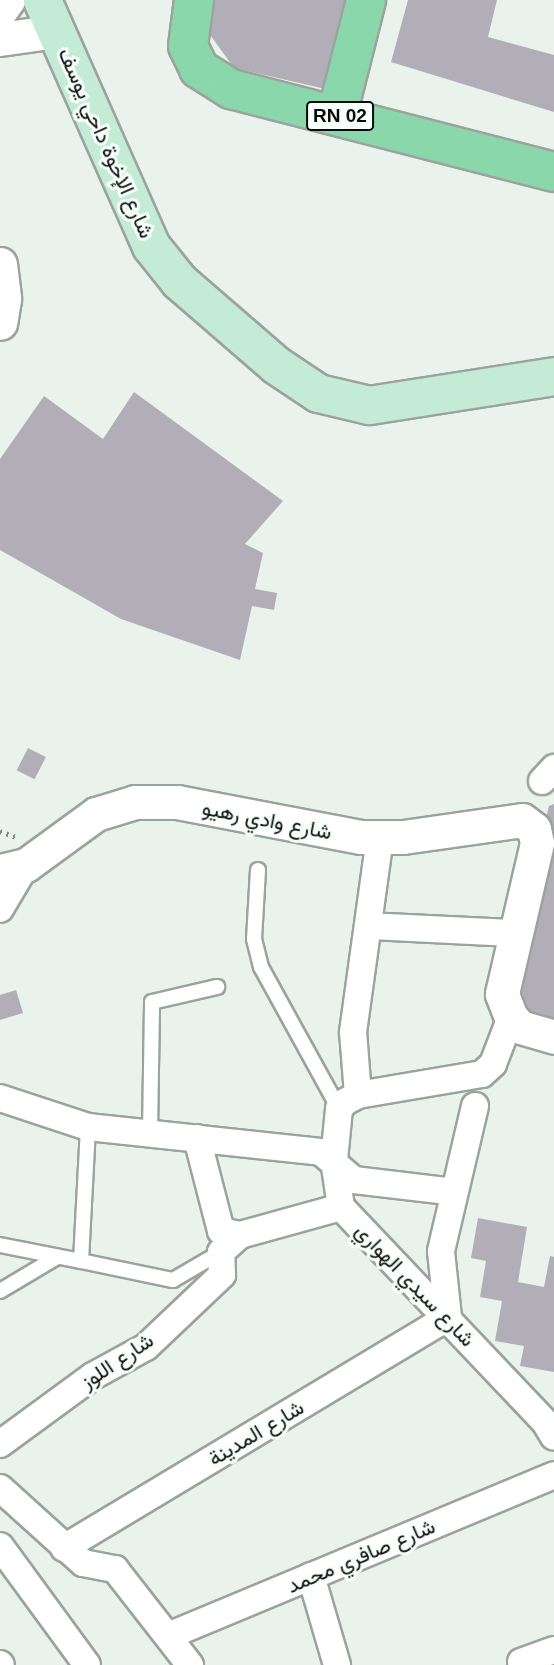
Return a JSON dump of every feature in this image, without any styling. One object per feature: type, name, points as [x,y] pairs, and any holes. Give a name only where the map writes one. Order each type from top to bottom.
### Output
[{"type":"main road","name":"RN 02","points":[[194,0],[188,46],[199,69],[231,89],[554,172]]},
{"type":"main road","points":[[337,115],[366,0]]},
{"type":"main road","name":"شارع الإخوة داحي يوسف","points":[[49,16],[151,246],[179,281],[276,365],[318,393],[369,405],[554,376]]},
{"type":"street","points":[[0,11],[8,0]]},
{"type":"street","points":[[0,39],[49,16]]},
{"type":"street","points":[[0,264],[4,299],[0,323]]},
{"type":"street","name":"شارع وادي رهيو","points":[[13,868],[96,814],[135,802],[177,803],[342,835],[380,838],[515,819],[534,829],[537,843],[514,933]]},
{"type":"street","name":"شارع سيدي الهواري","points":[[380,838],[353,1032],[349,1102],[334,1160],[341,1207],[432,1307],[448,1317],[545,1422],[554,1437]]},
{"type":"street","points":[[0,909],[13,868]]},
{"type":"street","points":[[369,926],[514,933],[502,994],[511,1017],[530,1032],[554,1037]]},
{"type":"street","points":[[349,1102],[482,1074],[493,1063],[511,1017]]},
{"type":"street","points":[[0,1098],[88,1127],[321,1152],[334,1160],[354,1180],[454,1192]]},
{"type":"street","points":[[448,1317],[441,1251],[475,1106]]},
{"type":"street","points":[[197,1138],[221,1231],[230,1243],[341,1207]]},
{"type":"street","name":"شارع اللوز","points":[[0,1444],[93,1376],[146,1347],[222,1275],[230,1243]]},
{"type":"street","name":"شارع المدينة","points":[[64,1548],[448,1317]]},
{"type":"street","name":"شارع صافري محمد","points":[[168,1636],[554,1475]]},
{"type":"street","points":[[0,1488],[83,1563],[115,1569],[190,1665]]},
{"type":"street","points":[[0,1546],[87,1665]]},
{"type":"street","points":[[311,1576],[337,1665]]},
{"type":"street","points":[[522,1662],[554,1650]]},
{"type":"lane","points":[[258,870],[254,939],[261,967],[349,1102]]},
{"type":"lane","points":[[150,1133],[152,1002],[217,987]]},
{"type":"lane","points":[[81,1261],[88,1127]]},
{"type":"lane","points":[[0,1245],[173,1280],[230,1243]]},
{"type":"lane","points":[[0,1291],[57,1257]]},
{"type":"building","points":[[210,0],[356,0],[334,91],[234,68],[203,25]]},
{"type":"building","points":[[408,0],[497,0],[488,37],[554,55],[554,112],[391,62]]},
{"type":"building","points":[[134,392],[283,501],[245,544],[263,553],[255,589],[277,593],[274,610],[252,606],[240,660],[121,619],[0,550],[0,459],[44,396],[103,439]]},
{"type":"building","points":[[28,748],[46,757],[34,779],[17,770]]},
{"type":"building","points":[[554,804],[554,1020],[509,1007],[505,987],[549,806]]},
{"type":"building","points":[[16,990],[23,1013],[0,1020],[0,995]]},
{"type":"building","points":[[478,1218],[527,1227],[518,1282],[544,1287],[550,1256],[554,1257],[554,1372],[520,1366],[524,1346],[495,1341],[502,1301],[480,1297],[486,1261],[471,1258]]}]
